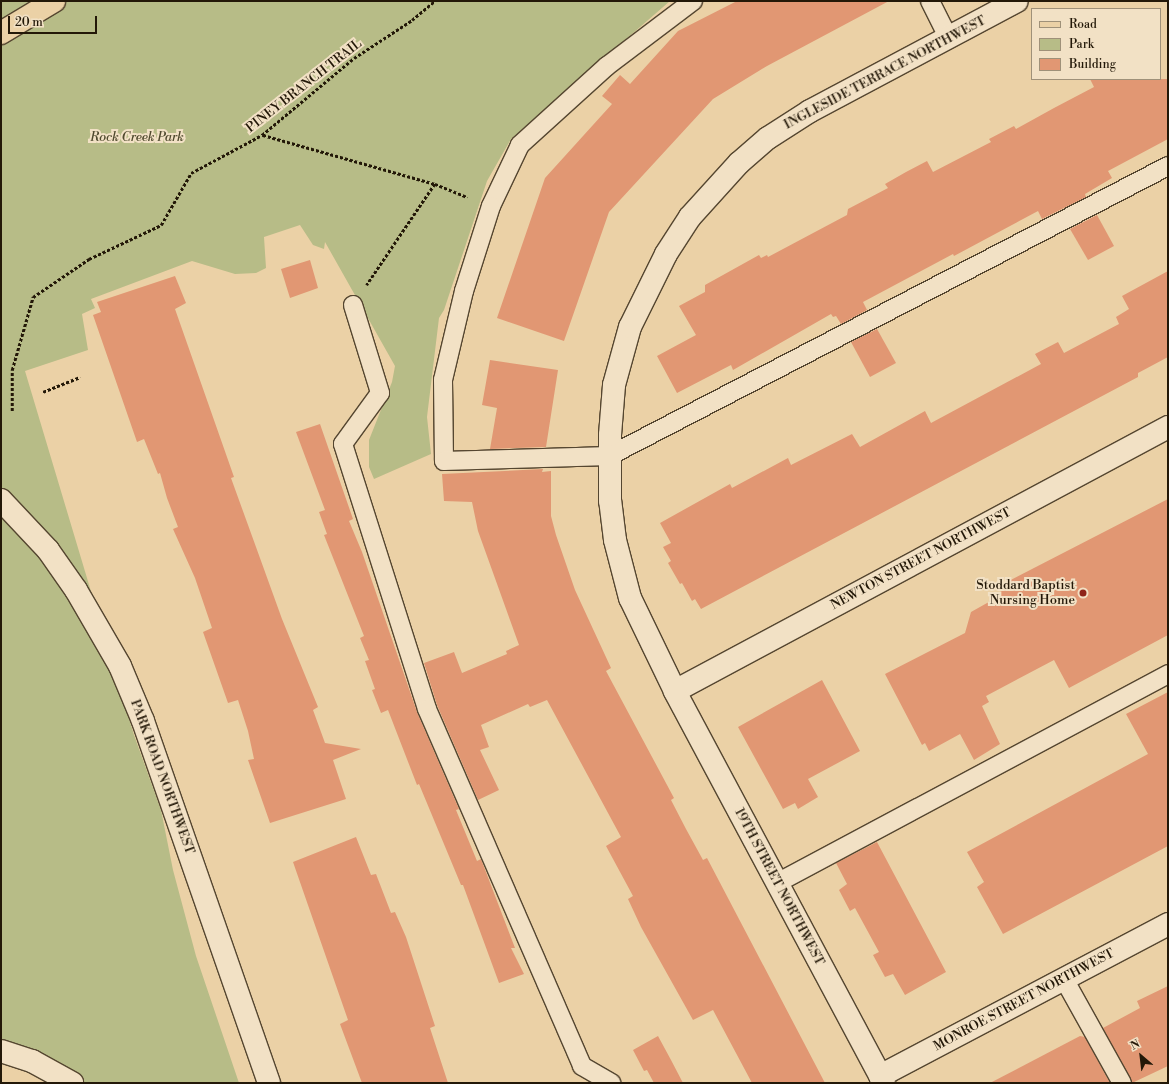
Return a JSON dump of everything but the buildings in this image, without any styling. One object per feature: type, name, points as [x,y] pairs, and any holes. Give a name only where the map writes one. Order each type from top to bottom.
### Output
[{"type":"main road","points":[[1,33],[54,1]]},
{"type":"street","name":"INGLESIDE TERRACE NORTHWEST","points":[[675,691],[639,621],[620,564],[610,501],[609,456],[614,385],[630,326],[666,254],[700,205],[739,163],[788,124],[1018,1]]},
{"type":"street","name":"NEWTON STREET NORTHWEST","points":[[675,691],[1168,427]]},
{"type":"street","name":"PARK ROAD NORTHWEST","points":[[1,500],[48,550],[76,590],[120,666],[142,721],[269,1083]]},
{"type":"street","name":"19TH STREET NORTHWEST","points":[[675,691],[882,1080]]},
{"type":"street","name":"MONROE STREET NORTHWEST","points":[[882,1080],[1064,979],[1168,924]]},
{"type":"street","points":[[1,1051],[32,1061],[72,1083]]},
{"type":"lane","points":[[693,1],[607,66],[520,145],[491,206],[464,291],[443,380],[444,461],[609,456],[1168,166]]},
{"type":"lane","points":[[930,1],[949,39]]},
{"type":"lane","points":[[353,305],[380,393],[343,444],[427,708],[582,1066],[611,1083]]},
{"type":"lane","points":[[777,883],[1168,674]]},
{"type":"lane","points":[[1064,979],[1122,1083]]},
{"type":"path","name":"PINEY BRANCH TRAIL","points":[[12,411],[12,370],[34,297],[89,260],[160,225],[191,173],[262,135],[354,58],[412,20],[435,1]]},
{"type":"path","points":[[262,135],[435,184],[491,206]]},
{"type":"path","points":[[353,305],[435,184]]},
{"type":"path","points":[[43,392],[80,377]]},
{"type":"green space","name":"Rock Creek Park","points":[[1,1],[670,1],[511,139],[487,181],[444,310],[439,318],[427,417],[431,454],[374,479],[369,467],[369,440],[392,382],[395,366],[325,242],[324,249],[313,245],[300,225],[264,237],[266,268],[256,273],[235,274],[192,261],[91,299],[95,308],[82,314],[88,350],[25,371],[134,735],[161,810],[173,870],[196,956],[239,1083],[67,1083],[1,1058]]},
{"type":"place","name":"Stoddard Baptist Nursing Home","points":[[1083,593]]}]
